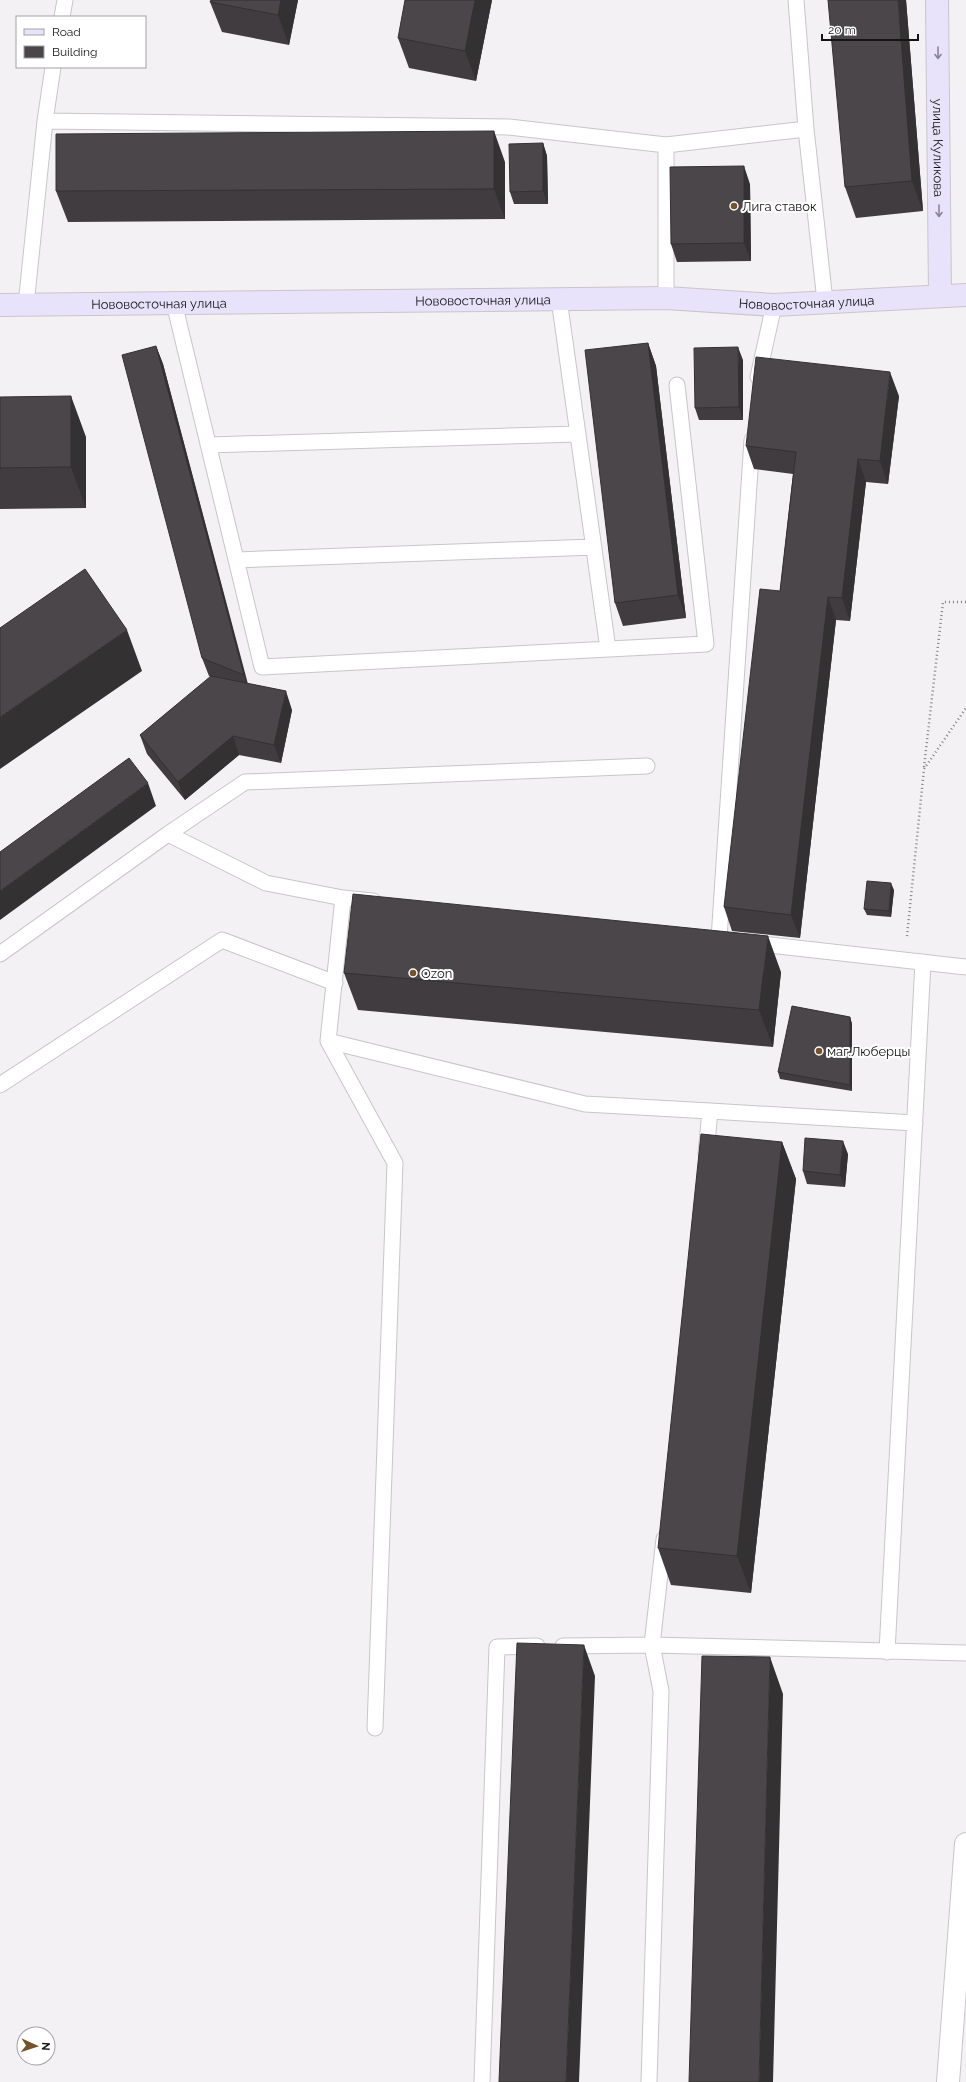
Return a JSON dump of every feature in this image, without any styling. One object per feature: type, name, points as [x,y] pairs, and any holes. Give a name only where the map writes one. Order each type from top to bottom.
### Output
[{"type":"main road","name":"улица Куликова","points":[[937,0],[940,296]]},
{"type":"main road","name":"Нововосточная улица","points":[[0,305],[666,298],[774,306],[966,295]]},
{"type":"street","points":[[948,2082],[966,1844]]},
{"type":"lane","points":[[62,16],[65,0]]},
{"type":"lane","points":[[796,0],[806,129],[825,302]]},
{"type":"lane","points":[[26,305],[44,121],[54,68]]},
{"type":"lane","points":[[44,121],[509,128],[666,145],[806,129]]},
{"type":"lane","points":[[666,145],[666,298]]},
{"type":"lane","points":[[559,299],[608,650]]},
{"type":"lane","points":[[174,303],[262,667],[706,644],[677,385]]},
{"type":"lane","points":[[756,391],[759,369],[774,306]]},
{"type":"lane","points":[[719,939],[753,428]]},
{"type":"lane","points":[[208,446],[578,434]]},
{"type":"lane","points":[[236,560],[594,547]]},
{"type":"lane","points":[[0,954],[168,834],[245,782],[647,766]]},
{"type":"lane","points":[[168,834],[266,882],[343,898],[390,903]]},
{"type":"lane","points":[[343,898],[328,1041],[395,1163],[375,1728]]},
{"type":"lane","points":[[704,937],[966,967]]},
{"type":"lane","points":[[0,1085],[222,940],[335,983]]},
{"type":"lane","points":[[887,1652],[923,962]]},
{"type":"lane","points":[[328,1041],[585,1104],[915,1123]]},
{"type":"lane","points":[[704,1166],[710,1111]]},
{"type":"lane","points":[[649,2082],[661,1691],[652,1645],[665,1527]]},
{"type":"lane","points":[[482,2082],[497,1647],[652,1645],[966,1653]]},
{"type":"path","points":[[905,960],[924,769],[943,602],[966,602]]},
{"type":"path","points":[[924,769],[966,708]]},
{"type":"building","points":[[211,0],[281,0],[278,15],[210,2]]},
{"type":"building","points":[[405,0],[475,0],[465,51],[398,38]]},
{"type":"building","points":[[828,0],[898,0],[912,181],[845,187]]},
{"type":"building","points":[[494,131],[494,189],[56,191],[56,134]]},
{"type":"building","points":[[543,143],[543,191],[510,192],[509,144]]},
{"type":"building","points":[[744,166],[744,243],[671,244],[670,167]]},
{"type":"building","points":[[648,343],[678,595],[615,603],[585,350]]},
{"type":"building","points":[[156,346],[244,675],[202,658],[122,355]]},
{"type":"building","points":[[738,347],[739,407],[695,408],[694,348]]},
{"type":"building","points":[[756,357],[890,372],[880,461],[858,459],[842,598],[828,597],[791,915],[724,907],[760,589],[780,591],[796,452],[746,446]]},
{"type":"building","points":[[71,396],[71,467],[0,468],[0,397]]},
{"type":"building","points":[[85,569],[127,630],[0,717],[0,628]]},
{"type":"building","points":[[211,676],[286,691],[274,745],[233,736],[178,782],[140,735]]},
{"type":"building","points":[[129,758],[148,783],[0,891],[0,852]]},
{"type":"building","points":[[867,881],[891,883],[889,911],[864,909]]},
{"type":"building","points":[[353,894],[768,936],[759,1010],[344,973]]},
{"type":"building","name":"маг.Люберцы","points":[[792,1006],[850,1017],[850,1085],[778,1072]]},
{"type":"building","points":[[701,1134],[782,1142],[737,1556],[658,1548]]},
{"type":"building","points":[[805,1138],[843,1141],[840,1175],[803,1171]]},
{"type":"building","points":[[517,1643],[584,1645],[566,2082],[499,2082]]},
{"type":"building","points":[[702,1656],[770,1657],[759,2082],[689,2082]]},
{"type":"place","name":"Лига ставок","points":[[734,206]]},
{"type":"place","name":"Ozon","points":[[413,973]]},
{"type":"place","name":"маг.Люберцы","points":[[819,1051]]}]
